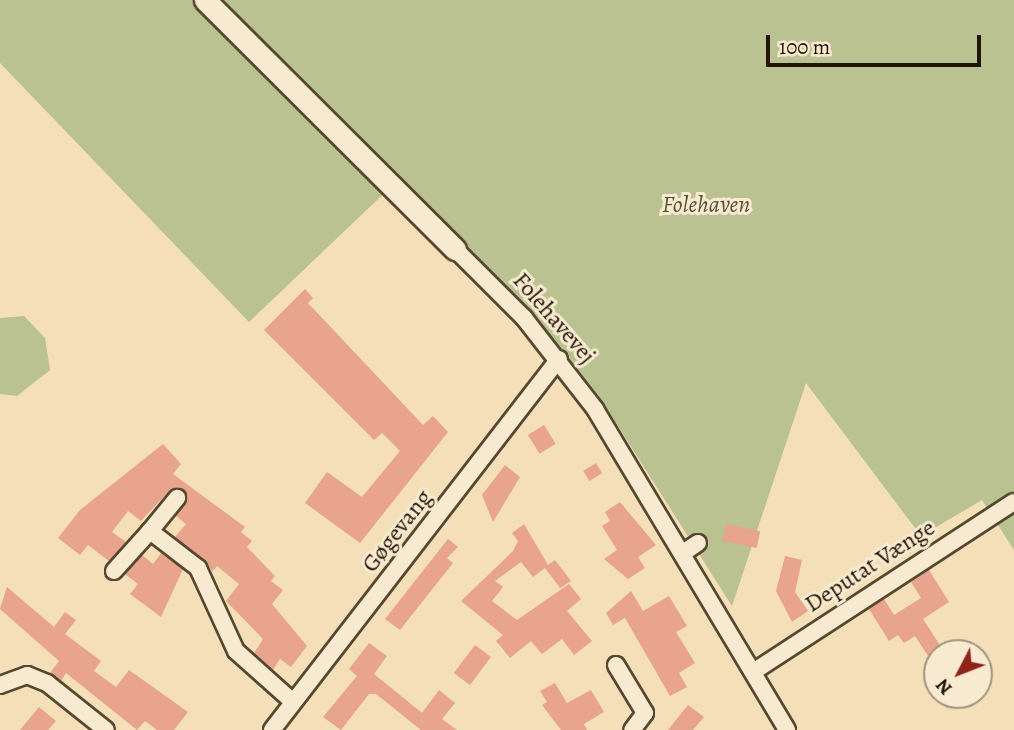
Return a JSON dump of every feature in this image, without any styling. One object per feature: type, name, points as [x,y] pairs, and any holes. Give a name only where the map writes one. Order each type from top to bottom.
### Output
[{"type":"street","name":"Folehavevej","points":[[205,0],[455,249],[559,359],[683,553],[788,730]]},
{"type":"street","name":"Gøgevang","points":[[272,730],[559,359]]},
{"type":"street","points":[[114,571],[177,498]]},
{"type":"street","name":"Deputat Vænge","points":[[753,672],[1014,502]]},
{"type":"street","points":[[150,531],[198,568],[236,650],[293,702]]},
{"type":"street","points":[[683,553],[698,543]]},
{"type":"street","points":[[616,665],[645,713],[632,730]]},
{"type":"street","points":[[0,685],[27,675],[47,683],[106,730]]},
{"type":"green space","name":"Folehaven","points":[[0,0],[1014,0],[1014,550],[982,500],[921,536],[806,383],[732,606],[599,396],[536,318],[397,181],[249,322],[0,63]]},
{"type":"green space","points":[[24,316],[45,338],[50,370],[17,396],[0,394],[0,318]]},
{"type":"building","points":[[305,289],[313,298],[308,303],[423,425],[433,416],[448,432],[360,543],[305,503],[327,472],[362,497],[400,451],[382,433],[374,440],[264,330]]},
{"type":"building","points":[[544,425],[556,444],[540,454],[528,435]]},
{"type":"building","points":[[163,444],[181,464],[173,474],[245,527],[241,532],[252,541],[247,547],[275,576],[271,581],[283,590],[272,604],[307,646],[291,667],[280,659],[273,670],[254,653],[263,639],[226,601],[239,584],[217,566],[213,571],[175,537],[186,524],[176,516],[187,500],[183,490],[169,491],[141,521],[128,511],[112,532],[126,542],[109,561],[88,545],[80,555],[58,538],[80,510]]},
{"type":"building","points":[[596,463],[602,473],[589,481],[583,471]]},
{"type":"building","points":[[505,465],[520,477],[493,522],[482,495]]},
{"type":"building","points":[[620,502],[656,545],[638,557],[645,568],[628,579],[604,559],[617,550],[602,526],[610,521],[605,512]]},
{"type":"building","points":[[524,524],[548,565],[555,560],[571,581],[560,588],[545,568],[533,577],[521,562],[495,581],[503,587],[492,601],[517,620],[569,584],[581,599],[567,611],[592,641],[574,655],[562,639],[542,654],[531,641],[510,658],[496,641],[503,635],[461,601],[513,551],[518,541],[512,533]]},
{"type":"building","points":[[726,524],[760,531],[757,548],[722,541]]},
{"type":"building","points":[[448,539],[458,547],[447,558],[453,563],[400,630],[385,619]]},
{"type":"building","points":[[161,553],[183,569],[161,617],[130,594],[138,584],[125,574],[142,555],[153,564]]},
{"type":"building","points":[[785,556],[802,560],[795,592],[808,611],[792,622],[776,591]]},
{"type":"building","points":[[929,570],[949,602],[923,619],[936,639],[923,639],[923,648],[915,636],[904,643],[898,635],[889,641],[869,609],[884,599],[894,615],[921,598],[911,582]]},
{"type":"building","points":[[7,587],[54,627],[65,612],[76,620],[65,634],[101,661],[94,671],[116,687],[129,670],[188,712],[174,730],[157,730],[145,721],[137,730],[66,673],[61,681],[50,673],[59,661],[0,609]]},
{"type":"building","points":[[631,591],[643,611],[669,596],[687,626],[676,632],[695,663],[679,673],[687,687],[670,696],[625,618],[613,625],[606,613]]},
{"type":"building","points":[[369,643],[387,656],[374,674],[422,713],[439,690],[455,703],[442,719],[457,730],[421,730],[376,694],[369,694],[341,730],[323,717],[357,676],[349,669]]},
{"type":"building","points":[[475,645],[491,657],[470,685],[454,673]]},
{"type":"building","points":[[555,683],[567,703],[591,690],[604,712],[584,724],[587,730],[561,730],[542,705],[547,702],[540,691]]},
{"type":"building","points":[[688,705],[704,717],[693,730],[668,730]]},
{"type":"building","points":[[39,707],[56,721],[48,730],[20,730]]}]
